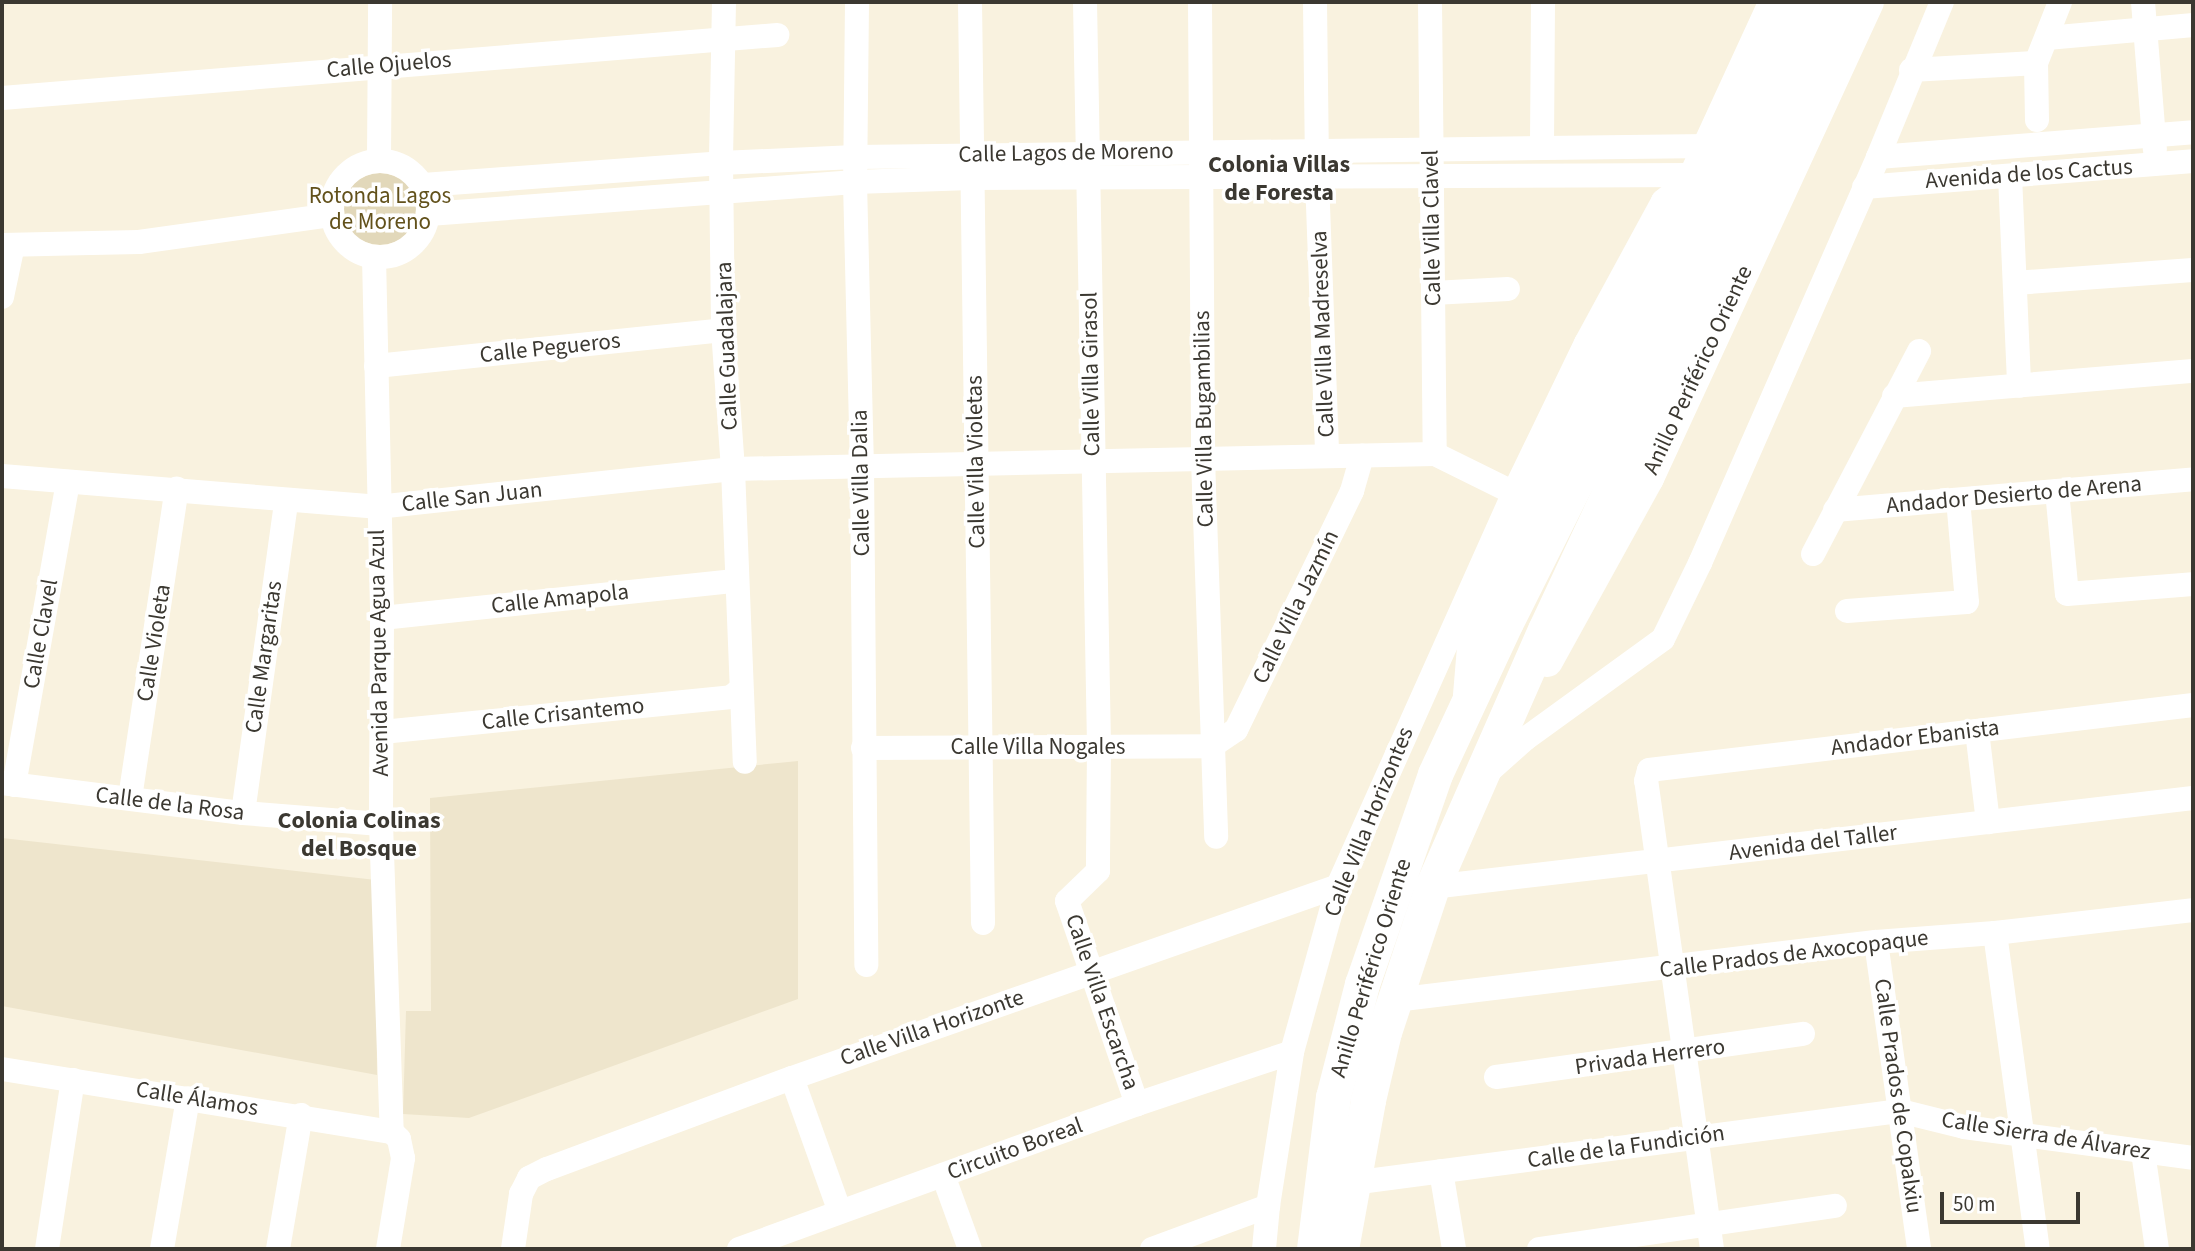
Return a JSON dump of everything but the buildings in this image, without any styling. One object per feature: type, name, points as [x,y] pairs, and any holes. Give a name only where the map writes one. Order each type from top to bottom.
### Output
[{"type":"highway","name":"Anillo Periférico Oriente","points":[[1314,1249],[1333,1097],[1362,984],[1430,787],[1469,697],[1646,335],[1802,2]]},
{"type":"highway","name":"Anillo Periférico Oriente","points":[[1341,1249],[1371,1087],[1395,1000],[1432,887],[1502,725],[1839,2]]},
{"type":"highway","points":[[1646,282],[1646,335]]},
{"type":"main road","name":"Anillo Periférico Oriente","points":[[1469,697],[1474,636],[1524,498],[1646,282],[1774,2]]},
{"type":"main road","name":"Anillo Periférico Oriente","points":[[1502,725],[1530,692],[1648,478],[1868,2]]},
{"type":"street","points":[[379,160],[380,2]]},
{"type":"street","name":"Calle Guadalajara","points":[[724,2],[721,163],[723,330],[733,469],[745,762]]},
{"type":"street","name":"Calle Villa Dalia","points":[[857,2],[855,182],[862,466],[866,965]]},
{"type":"street","name":"Calle Villa Violetas","points":[[970,2],[983,923]]},
{"type":"street","name":"Calle Villa Girasol","points":[[1084,2],[1099,746]]},
{"type":"street","name":"Calle Villa Bugambilias","points":[[1200,2],[1203,459],[1216,837]]},
{"type":"street","name":"Calle Villa Madreselva","points":[[1315,2],[1317,178],[1327,456]]},
{"type":"street","name":"Calle Villa Clavel","points":[[1430,2],[1435,454]]},
{"type":"street","points":[[1542,146],[1543,2]]},
{"type":"street","name":"Anillo Periférico Oriente","points":[[1475,784],[1525,739],[1663,639],[1700,563],[1878,157],[1911,70],[1942,2]]},
{"type":"street","points":[[2037,120],[2036,63],[2060,2]]},
{"type":"street","points":[[2143,2],[2156,164]]},
{"type":"street","points":[[2047,38],[2193,25]]},
{"type":"street","name":"Calle Ojuelos","points":[[2,98],[777,35]]},
{"type":"street","points":[[1911,70],[2036,63]]},
{"type":"street","name":"Avenida de los Cactus","points":[[1878,157],[2193,132]]},
{"type":"street","name":"Calle Lagos de Moreno","points":[[429,214],[855,182],[1086,153],[1709,146]]},
{"type":"street","name":"Calle Lagos de Moreno","points":[[423,185],[721,163],[855,157],[1087,179],[1695,175]]},
{"type":"street","points":[[379,160],[404,167],[423,185],[429,214],[425,229],[410,247],[389,257],[374,257],[358,253],[345,243],[336,230],[332,199],[338,184],[349,172],[363,164],[379,160]]},
{"type":"street","name":"Avenida de los Cactus","points":[[1864,187],[2193,161]]},
{"type":"street","name":"Calle Villa Horizontes","points":[[1264,1249],[1292,1052],[1338,886],[1524,498],[1586,344],[1663,201],[1695,175]]},
{"type":"street","points":[[2010,176],[2019,386]]},
{"type":"street","points":[[2,297],[7,245],[139,242],[332,215]]},
{"type":"street","name":"Avenida Parque Agua Azul","points":[[374,257],[377,507],[382,618],[381,824],[392,1132],[399,1139],[403,1158],[388,1249]]},
{"type":"street","points":[[2015,283],[2193,270]]},
{"type":"street","points":[[1433,293],[1508,289]]},
{"type":"street","name":"Calle Pegueros","points":[[376,366],[723,330]]},
{"type":"street","points":[[1812,554],[1919,351]]},
{"type":"street","points":[[1894,396],[2193,371]]},
{"type":"street","points":[[1435,454],[1524,498]]},
{"type":"street","name":"Calle San Juan","points":[[2,476],[177,489],[286,502],[377,507],[733,469],[1435,454]]},
{"type":"street","name":"Calle Villa Jazmín","points":[[1212,746],[1236,730],[1352,491],[1362,455]]},
{"type":"street","name":"Andador Desierto de Arena","points":[[1835,510],[2193,479]]},
{"type":"street","name":"Calle Clavel","points":[[8,784],[68,482]]},
{"type":"street","name":"Calle Violeta","points":[[130,798],[177,489]]},
{"type":"street","points":[[2057,491],[2067,594],[2193,584]]},
{"type":"street","points":[[1847,611],[1967,602],[1958,499]]},
{"type":"street","name":"Calle Margaritas","points":[[243,813],[286,502]]},
{"type":"street","name":"Calle Amapola","points":[[382,618],[737,581]]},
{"type":"street","name":"Calle Crisantemo","points":[[382,732],[731,697],[741,689]]},
{"type":"street","name":"Andador Ebanista","points":[[1657,861],[1646,781],[1649,769],[2193,705]]},
{"type":"street","points":[[1977,731],[1988,822]]},
{"type":"street","name":"Calle Villa Escarcha","points":[[1099,746],[1098,871],[1067,901],[1137,1104]]},
{"type":"street","name":"Calle Villa Nogales","points":[[863,748],[1212,746]]},
{"type":"street","name":"Calle de la Rosa","points":[[8,784],[243,813],[381,824]]},
{"type":"street","name":"Avenida del Taller","points":[[1432,887],[2193,798]]},
{"type":"street","points":[[1657,861],[1710,1238]]},
{"type":"street","name":"Calle Villa Horizonte","points":[[513,1249],[521,1194],[529,1178],[792,1078],[1338,886]]},
{"type":"street","name":"Calle Prados de Axocopaque","points":[[1395,1000],[1876,942],[1995,933],[2193,910]]},
{"type":"street","points":[[1995,933],[2038,1249]]},
{"type":"street","name":"Calle Prados de Copalxiu","points":[[1876,942],[1919,1249]]},
{"type":"street","name":"Privada Herrero","points":[[1496,1077],[1684,1053],[1803,1034]]},
{"type":"street","name":"Circuito Boreal","points":[[738,1249],[1137,1104],[1292,1052]]},
{"type":"street","name":"Calle Álamos","points":[[2,1069],[300,1115],[392,1132]]},
{"type":"street","points":[[792,1078],[840,1212]]},
{"type":"street","points":[[47,1249],[73,1080]]},
{"type":"street","points":[[162,1249],[188,1098]]},
{"type":"street","name":"Calle Sierra de Álvarez","points":[[1900,1111],[2023,1136],[2193,1158]]},
{"type":"street","name":"Calle de la Fundición","points":[[1352,1183],[1900,1111]]},
{"type":"street","points":[[278,1249],[300,1115]]},
{"type":"street","points":[[2143,1152],[2157,1249]]},
{"type":"street","points":[[1441,1171],[1454,1249]]},
{"type":"street","points":[[943,1175],[970,1249]]},
{"type":"street","points":[[1152,1249],[1268,1206]]},
{"type":"street","points":[[1539,1249],[1710,1238],[1835,1206]]},
{"type":"shaded area","points":[[798,761],[798,999],[469,1118],[403,1114],[406,1011],[431,1011],[430,798]]},
{"type":"shaded area","points":[[2,838],[376,880],[377,1075],[2,1006]]},
{"type":"green space","name":"Rotonda Lagos de Moreno","points":[[380,173],[400,179],[410,189],[416,209],[410,229],[400,239],[380,245],[360,239],[350,229],[344,209],[350,189],[360,179]]},
{"type":"district","name":"Colonia Villas de Foresta","points":[[1279,179]]},
{"type":"district","name":"Colonia Colinas del Bosque","points":[[359,835]]}]
